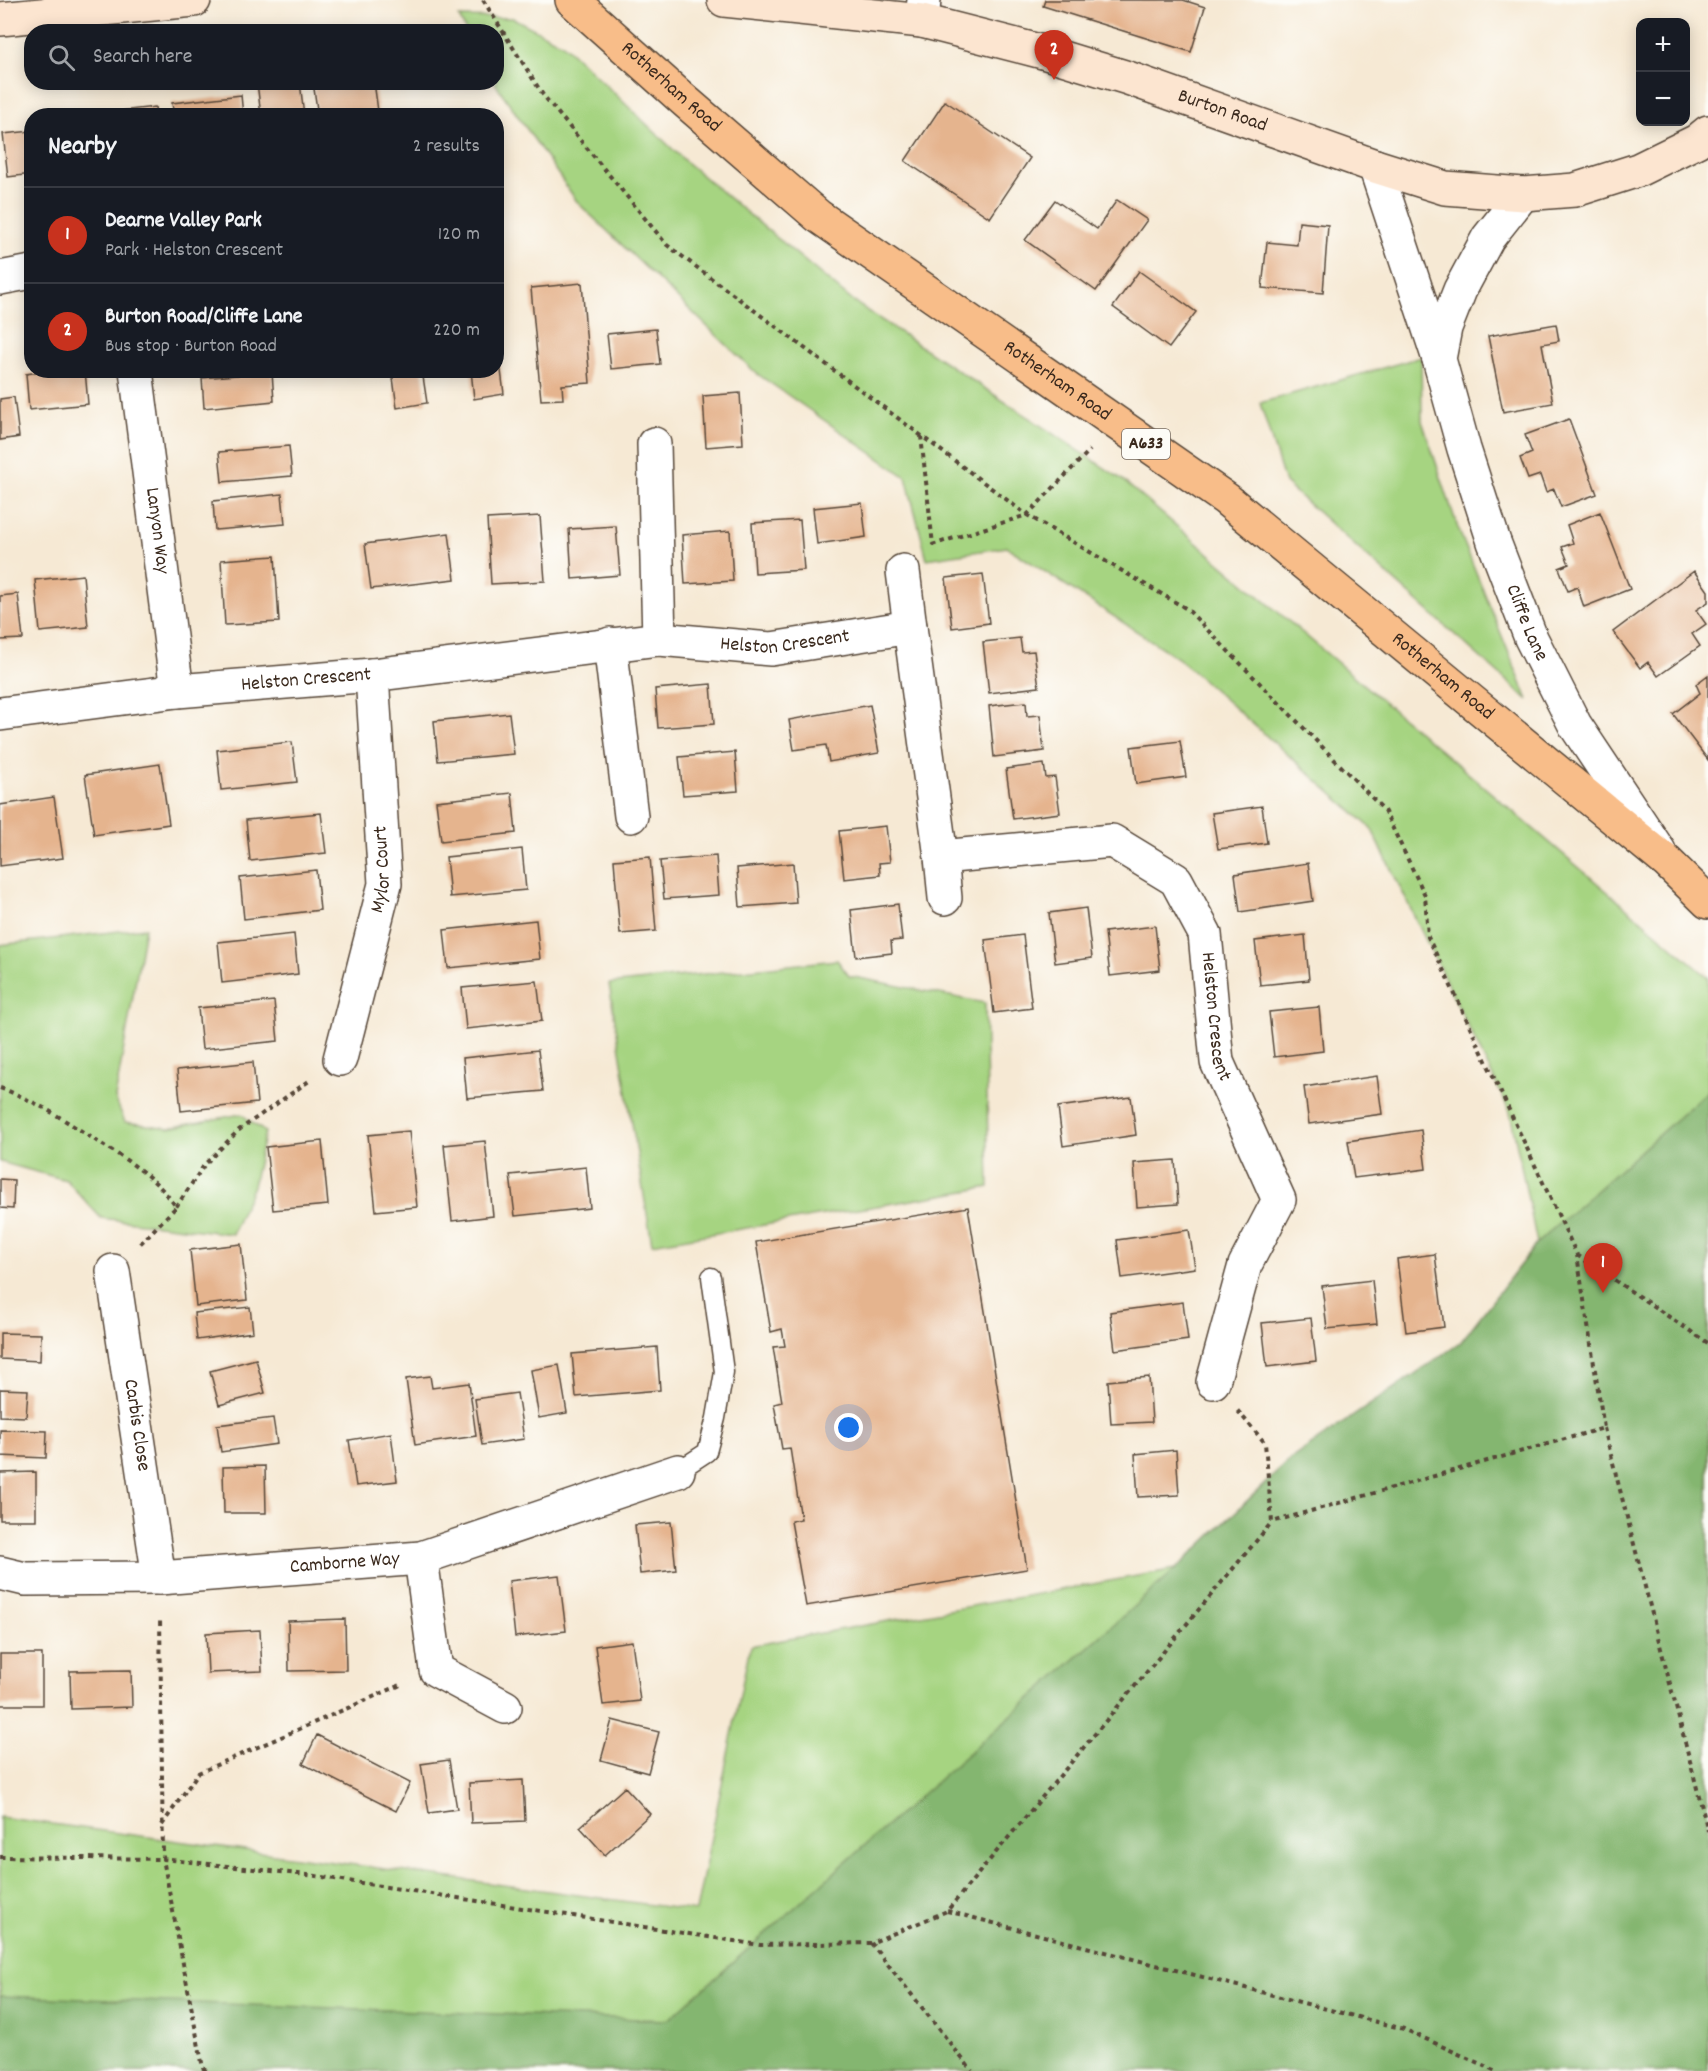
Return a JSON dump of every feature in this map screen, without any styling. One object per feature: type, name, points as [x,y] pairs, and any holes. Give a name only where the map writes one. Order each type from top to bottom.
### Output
[{"type":"main road","name":"Rotherham Road","points":[[572,0],[693,109],[818,216],[1226,499],[1667,862],[1708,902]]},
{"type":"street","points":[[0,19],[194,0]]},
{"type":"street","name":"Burton Road","points":[[724,0],[923,11],[1128,78],[1445,188],[1523,194],[1575,190],[1638,170],[1697,141],[1708,132]]},
{"type":"street","name":"Cliffe Lane","points":[[1375,165],[1439,359],[1490,532],[1531,638],[1575,725],[1667,862]]},
{"type":"street","name":"Cliffe Lane","points":[[1439,359],[1445,328],[1460,290],[1488,238],[1523,194]]},
{"type":"street","points":[[0,278],[24,274]]},
{"type":"street","name":"Lanyon Way","points":[[137,378],[177,691]]},
{"type":"street","points":[[654,444],[659,639]]},
{"type":"street","points":[[903,571],[942,857],[945,898]]},
{"type":"street","name":"Helston Crescent","points":[[0,714],[177,691],[372,675],[659,639],[771,649],[910,627]]},
{"type":"street","points":[[610,644],[631,816]]},
{"type":"street","name":"Mylor Court","points":[[340,1059],[385,884],[372,675]]},
{"type":"street","name":"Helston Crescent","points":[[942,857],[1112,841],[1176,880],[1205,934],[1217,1062],[1279,1200],[1245,1265],[1213,1382]]},
{"type":"street","name":"Carbis Close","points":[[113,1271],[159,1578]]},
{"type":"street","name":"Camborne Way","points":[[0,1573],[25,1579],[159,1578],[421,1558],[678,1471]]},
{"type":"street","points":[[421,1558],[436,1670],[505,1707]]},
{"type":"lane","points":[[678,1471],[707,1452],[722,1384],[724,1372],[711,1277]]},
{"type":"path","points":[[483,0],[498,24]]},
{"type":"path","points":[[504,33],[543,95],[667,245],[1027,515],[1187,609],[1384,810],[1425,895],[1428,937],[1578,1255],[1604,1428],[1708,1831]]},
{"type":"path","points":[[903,571],[923,548],[1027,515],[1117,424]]},
{"type":"path","points":[[921,436],[933,545]]},
{"type":"path","points":[[113,1271],[176,1207],[205,1164],[239,1130],[340,1059]]},
{"type":"path","points":[[0,1088],[64,1119],[141,1170],[168,1194],[176,1207]]},
{"type":"path","points":[[1578,1255],[1708,1342]]},
{"type":"path","points":[[1213,1382],[1265,1443],[1272,1522]]},
{"type":"path","points":[[0,1857],[163,1859],[316,1876],[760,1945],[871,1943],[947,1911],[1272,1522],[1604,1428]]},
{"type":"path","points":[[159,1578],[163,1859],[203,2068],[206,2071]]},
{"type":"path","points":[[162,1825],[198,1773],[436,1670]]},
{"type":"path","points":[[947,1911],[1404,2029],[1496,2071]]},
{"type":"path","points":[[871,1943],[972,2071]]},
{"type":"green space","points":[[459,17],[513,18],[563,44],[686,162],[854,302],[1120,478],[1708,977],[1708,2071],[0,2071],[0,1817],[696,1911],[750,1646],[1176,1569],[1292,1458],[1460,1343],[1537,1243],[1510,1112],[1371,828],[1178,658],[1007,547],[927,559],[906,477],[756,373],[578,203],[500,90],[504,90],[504,24],[462,24]]},
{"type":"green space","points":[[1421,357],[1422,421],[1458,528],[1528,700],[1285,483],[1260,403]]},
{"type":"green space","points":[[145,928],[115,1098],[125,1122],[169,1128],[241,1114],[265,1132],[253,1186],[232,1234],[101,1218],[66,1180],[0,1162],[0,945]]},
{"type":"green space","points":[[837,960],[849,976],[985,1003],[989,1187],[652,1244],[609,984]]},
{"type":"green space","points":[[1708,1091],[1708,2071],[0,2071],[0,1996],[668,2020],[1176,1569],[1292,1458],[1460,1343],[1537,1243]]},
{"type":"building","points":[[1045,0],[1183,0],[1205,7],[1191,52],[1043,6]]},
{"type":"building","points":[[258,90],[301,90],[303,108],[260,108]]},
{"type":"building","points":[[314,90],[375,90],[378,108],[317,108]]},
{"type":"building","points":[[241,95],[242,108],[173,108],[172,103]]},
{"type":"building","points":[[945,101],[1030,158],[990,218],[905,161]]},
{"type":"building","points":[[24,132],[24,175],[8,177],[3,134]]},
{"type":"building","points":[[1055,200],[1097,229],[1117,200],[1147,220],[1096,291],[1025,240]]},
{"type":"building","points":[[1299,222],[1328,225],[1323,293],[1262,288],[1267,242],[1297,245]]},
{"type":"building","points":[[1139,271],[1196,312],[1169,348],[1113,307]]},
{"type":"building","points":[[582,283],[590,383],[562,385],[563,399],[541,400],[531,288]]},
{"type":"building","points":[[1556,324],[1559,341],[1542,344],[1553,403],[1503,412],[1488,336]]},
{"type":"building","points":[[656,329],[660,364],[611,369],[607,334]]},
{"type":"building","points":[[26,378],[86,378],[88,404],[29,410]]},
{"type":"building","points":[[202,378],[272,378],[274,401],[204,408]]},
{"type":"building","points":[[393,378],[423,378],[427,403],[397,408]]},
{"type":"building","points":[[472,378],[502,378],[504,394],[474,399]]},
{"type":"building","points":[[740,393],[743,444],[706,447],[703,396]]},
{"type":"building","points":[[14,397],[19,437],[0,440],[0,399]]},
{"type":"building","points":[[1569,419],[1597,494],[1561,507],[1554,489],[1546,492],[1540,475],[1528,479],[1520,458],[1532,453],[1525,435]]},
{"type":"building","points":[[289,446],[292,476],[222,482],[219,452]]},
{"type":"building","points":[[282,494],[285,524],[215,530],[213,501]]},
{"type":"building","points":[[862,503],[866,537],[817,544],[813,508]]},
{"type":"building","points":[[1600,512],[1630,589],[1584,607],[1577,587],[1568,591],[1559,568],[1569,564],[1562,547],[1573,543],[1567,525]]},
{"type":"building","points":[[540,516],[545,581],[491,584],[487,519]]},
{"type":"building","points":[[800,520],[804,570],[755,573],[752,523]]},
{"type":"building","points":[[616,526],[620,575],[572,579],[569,529]]},
{"type":"building","points":[[730,531],[733,581],[685,584],[682,535]]},
{"type":"building","points":[[449,533],[455,579],[371,589],[365,544]]},
{"type":"building","points":[[275,556],[279,622],[225,625],[221,560]]},
{"type":"building","points":[[1694,571],[1708,591],[1708,602],[1696,610],[1706,624],[1692,634],[1700,646],[1658,676],[1648,662],[1640,668],[1613,632]]},
{"type":"building","points":[[983,574],[989,623],[952,628],[946,578]]},
{"type":"building","points":[[83,575],[88,627],[40,632],[35,580]]},
{"type":"building","points":[[18,594],[23,639],[0,640],[0,596]]},
{"type":"building","points":[[1020,638],[1022,652],[1034,651],[1039,687],[989,693],[983,642]]},
{"type":"building","points":[[1708,675],[1708,760],[1673,714],[1700,693],[1696,684]]},
{"type":"building","points":[[711,684],[714,724],[658,728],[655,689]]},
{"type":"building","points":[[1026,702],[1027,716],[1040,715],[1044,751],[994,757],[989,706]]},
{"type":"building","points":[[870,705],[879,753],[829,762],[826,745],[794,750],[789,720]]},
{"type":"building","points":[[509,713],[514,754],[438,761],[434,721]]},
{"type":"building","points":[[1180,741],[1186,777],[1136,784],[1131,747]]},
{"type":"building","points":[[292,742],[297,782],[221,790],[217,750]]},
{"type":"building","points":[[735,752],[738,791],[683,795],[679,757]]},
{"type":"building","points":[[160,764],[169,824],[94,835],[85,775]]},
{"type":"building","points":[[1044,764],[1046,778],[1055,777],[1060,813],[1013,819],[1006,769]]},
{"type":"building","points":[[512,793],[516,833],[441,841],[436,801]]},
{"type":"building","points":[[54,797],[63,858],[0,866],[0,805]]},
{"type":"building","points":[[1262,806],[1267,843],[1218,849],[1212,813]]},
{"type":"building","points":[[321,813],[326,853],[250,861],[246,820]]},
{"type":"building","points":[[886,826],[890,862],[879,863],[880,875],[844,879],[839,831]]},
{"type":"building","points":[[522,849],[526,890],[450,897],[446,857]]},
{"type":"building","points":[[716,856],[719,895],[664,899],[660,861]]},
{"type":"building","points":[[650,857],[656,931],[620,934],[614,860]]},
{"type":"building","points":[[793,863],[796,903],[740,907],[737,868]]},
{"type":"building","points":[[1308,863],[1313,901],[1240,912],[1235,874]]},
{"type":"building","points":[[316,870],[320,910],[244,919],[240,878]]},
{"type":"building","points":[[898,904],[902,940],[891,941],[892,953],[856,957],[851,910]]},
{"type":"building","points":[[1086,908],[1092,958],[1055,963],[1049,913]]},
{"type":"building","points":[[536,920],[540,959],[448,968],[444,930]]},
{"type":"building","points":[[1155,926],[1160,970],[1110,976],[1105,932]]},
{"type":"building","points":[[294,934],[298,974],[222,983],[218,942]]},
{"type":"building","points":[[1023,935],[1032,1008],[994,1013],[985,940]]},
{"type":"building","points":[[1305,935],[1309,980],[1260,985],[1255,941]]},
{"type":"building","points":[[537,981],[542,1021],[466,1029],[462,988]]},
{"type":"building","points":[[274,1001],[278,1041],[202,1049],[198,1008]]},
{"type":"building","points":[[1319,1007],[1323,1051],[1274,1057],[1269,1012]]},
{"type":"building","points":[[538,1050],[543,1091],[467,1098],[463,1058]]},
{"type":"building","points":[[253,1062],[257,1103],[181,1111],[177,1070]]},
{"type":"building","points":[[1377,1076],[1382,1114],[1309,1124],[1304,1087]]},
{"type":"building","points":[[1131,1097],[1136,1135],[1063,1146],[1058,1107]]},
{"type":"building","points":[[1421,1130],[1426,1169],[1354,1178],[1348,1141]]},
{"type":"building","points":[[409,1131],[417,1207],[376,1211],[368,1135]]},
{"type":"building","points":[[322,1141],[328,1205],[273,1210],[266,1147]]},
{"type":"building","points":[[485,1141],[493,1216],[452,1221],[444,1145]]},
{"type":"building","points":[[1175,1160],[1178,1204],[1137,1207],[1134,1163]]},
{"type":"building","points":[[586,1167],[590,1208],[515,1216],[510,1175]]},
{"type":"building","points":[[0,1179],[14,1180],[13,1209],[0,1208]]},
{"type":"building","points":[[968,1207],[1027,1569],[806,1606],[791,1521],[801,1519],[790,1448],[782,1449],[774,1404],[782,1402],[773,1347],[785,1346],[782,1329],[771,1332],[756,1242]]},
{"type":"building","points":[[1189,1230],[1195,1268],[1122,1278],[1117,1240]]},
{"type":"building","points":[[241,1244],[247,1300],[196,1306],[190,1250]]},
{"type":"building","points":[[1435,1254],[1444,1327],[1406,1332],[1397,1259]]},
{"type":"building","points":[[1372,1280],[1377,1324],[1327,1329],[1322,1286]]},
{"type":"building","points":[[1183,1302],[1188,1340],[1115,1350],[1110,1312]]},
{"type":"building","points":[[250,1307],[253,1332],[197,1340],[194,1313]]},
{"type":"building","points":[[1311,1318],[1316,1361],[1267,1367],[1262,1323]]},
{"type":"building","points":[[0,1333],[41,1334],[40,1361],[0,1359]]},
{"type":"building","points":[[657,1347],[660,1390],[576,1397],[572,1354]]},
{"type":"building","points":[[256,1359],[265,1393],[219,1405],[210,1371]]},
{"type":"building","points":[[559,1365],[567,1413],[539,1418],[531,1370]]},
{"type":"building","points":[[430,1376],[432,1388],[469,1383],[476,1436],[415,1445],[406,1379]]},
{"type":"building","points":[[1149,1377],[1152,1422],[1111,1424],[1108,1381]]},
{"type":"building","points":[[0,1389],[28,1390],[26,1417],[0,1416]]},
{"type":"building","points":[[517,1393],[524,1439],[482,1445],[475,1399]]},
{"type":"building","points":[[273,1418],[277,1444],[221,1452],[217,1425]]},
{"type":"building","points":[[0,1430],[47,1431],[46,1458],[0,1456]]},
{"type":"building","points":[[391,1433],[397,1481],[356,1486],[349,1440]]},
{"type":"building","points":[[1176,1450],[1179,1495],[1138,1497],[1135,1454]]},
{"type":"building","points":[[265,1466],[266,1513],[224,1513],[223,1467]]},
{"type":"building","points":[[36,1472],[36,1520],[0,1520],[0,1473]]},
{"type":"building","points":[[671,1522],[676,1570],[640,1574],[635,1525]]},
{"type":"building","points":[[559,1575],[566,1631],[515,1637],[509,1581]]},
{"type":"building","points":[[345,1619],[346,1670],[289,1671],[288,1621]]},
{"type":"building","points":[[260,1630],[262,1671],[208,1673],[206,1633]]},
{"type":"building","points":[[632,1641],[640,1701],[603,1705],[595,1646]]},
{"type":"building","points":[[0,1654],[42,1654],[42,1705],[0,1705]]},
{"type":"building","points":[[131,1670],[132,1707],[71,1709],[70,1671]]},
{"type":"building","points":[[612,1720],[659,1732],[648,1773],[601,1760]]},
{"type":"building","points":[[317,1735],[410,1783],[396,1811],[303,1764]]},
{"type":"building","points":[[449,1760],[457,1809],[429,1813],[421,1764]]},
{"type":"building","points":[[523,1780],[525,1821],[471,1823],[469,1783]]},
{"type":"building","points":[[625,1787],[650,1814],[605,1855],[580,1827]]},
{"type":"place","name":"Burton Road/Cliffe Lane","points":[[1054,80]]},
{"type":"place","name":"Dearne Valley Park","points":[[1603,1293]]}]
